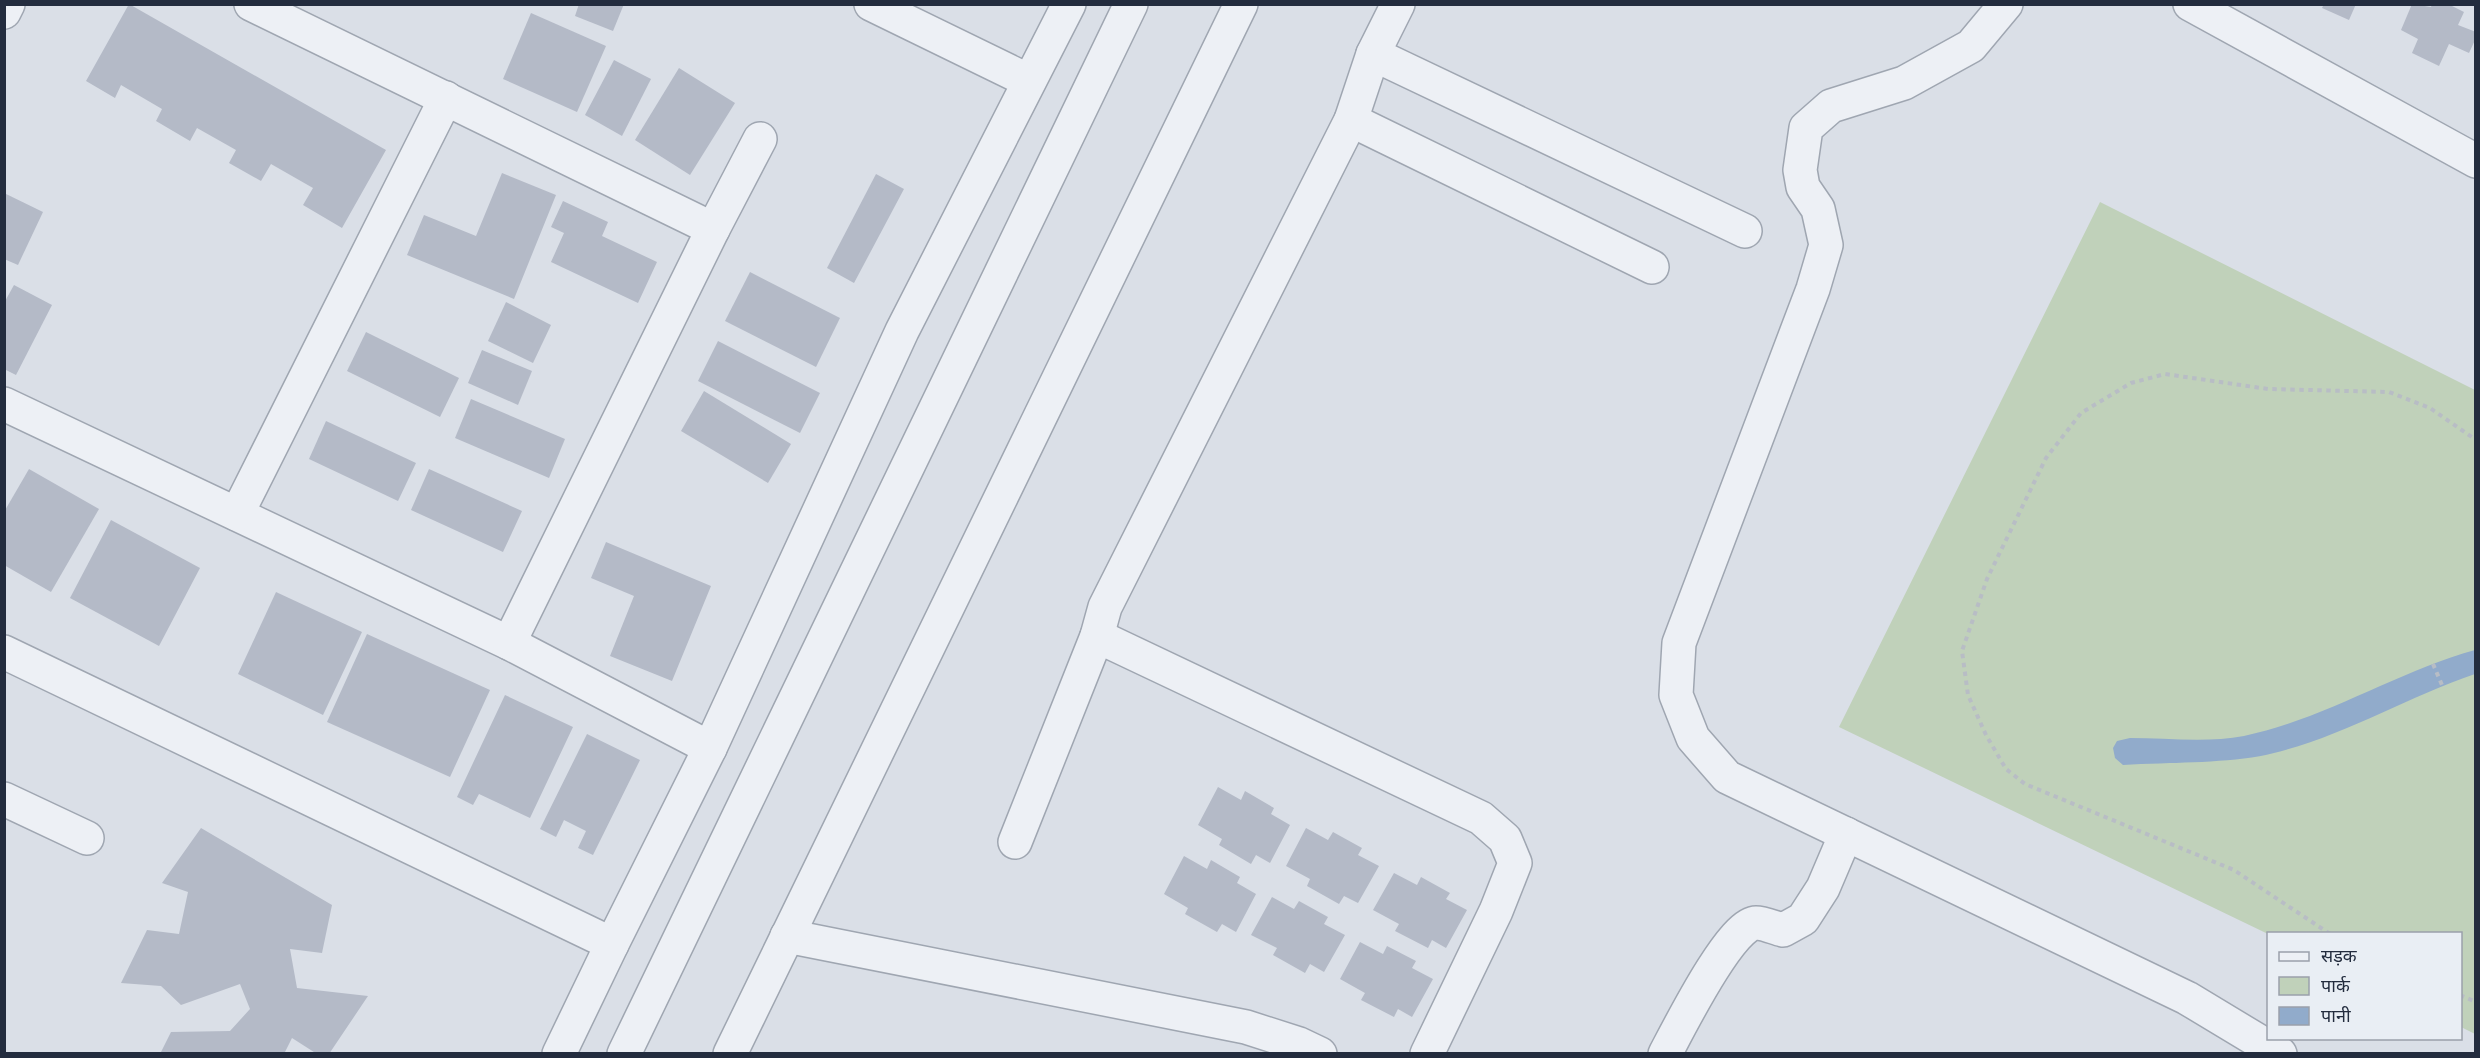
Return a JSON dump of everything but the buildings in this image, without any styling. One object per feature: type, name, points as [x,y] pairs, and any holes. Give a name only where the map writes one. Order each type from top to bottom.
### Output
[{"type":"street","points":[[4,12],[8,4]]},
{"type":"street","points":[[251,4],[713,229]]},
{"type":"street","points":[[871,4],[1029,81]]},
{"type":"street","points":[[560,1053],[710,748],[902,331],[1069,4]]},
{"type":"street","points":[[624,1053],[1131,4]]},
{"type":"street","points":[[730,1053],[1241,4]]},
{"type":"street","points":[[1015,842],[1097,636],[1105,607],[1351,120],[1373,54],[1398,4]]},
{"type":"street","points":[[2006,4],[1971,46],[1904,83],[1831,106],[1806,128],[1800,170],[1803,187],[1818,209],[1826,245],[1813,289],[1679,643],[1676,695],[1693,738],[1727,777],[2187,998],[2280,1053]]},
{"type":"street","points":[[2190,4],[2475,161]]},
{"type":"street","points":[[1373,54],[1745,231]]},
{"type":"street","points":[[237,514],[446,98]]},
{"type":"street","points":[[1351,120],[1652,267]]},
{"type":"street","points":[[509,643],[713,229],[760,139]]},
{"type":"street","points":[[4,404],[509,643],[710,748]]},
{"type":"street","points":[[1097,636],[1481,818],[1505,839],[1515,863],[1496,911],[1427,1053]]},
{"type":"street","points":[[4,652],[612,944]]},
{"type":"street","points":[[4,799],[87,838]]},
{"type":"street","points":[[1665,1053],[1728,943],[1744,926],[1756,923],[1783,930],[1803,919],[1823,888],[1846,834]]},
{"type":"street","points":[[787,936],[1246,1027],[1320,1053]]},
{"type":"path","points":[[2328,932],[2234,870],[2025,784],[2006,769],[1986,735],[1968,695],[1962,651],[1987,579],[2046,458],[2081,413],[2131,383],[2165,374],[2268,389],[2389,392],[2430,408],[2475,440]]},
{"type":"path","points":[[2433,664],[2442,685]]},
{"type":"green space","points":[[2100,202],[2475,390],[2475,1034],[2462,1028],[2462,932],[2267,934],[1839,727]]},
{"type":"water","points":[[2475,650],[2475,674],[2300,746],[2257,757],[2219,761],[2123,765],[2115,758],[2113,748],[2117,741],[2130,738],[2216,739],[2244,736],[2274,728],[2332,707],[2417,670]]}]
